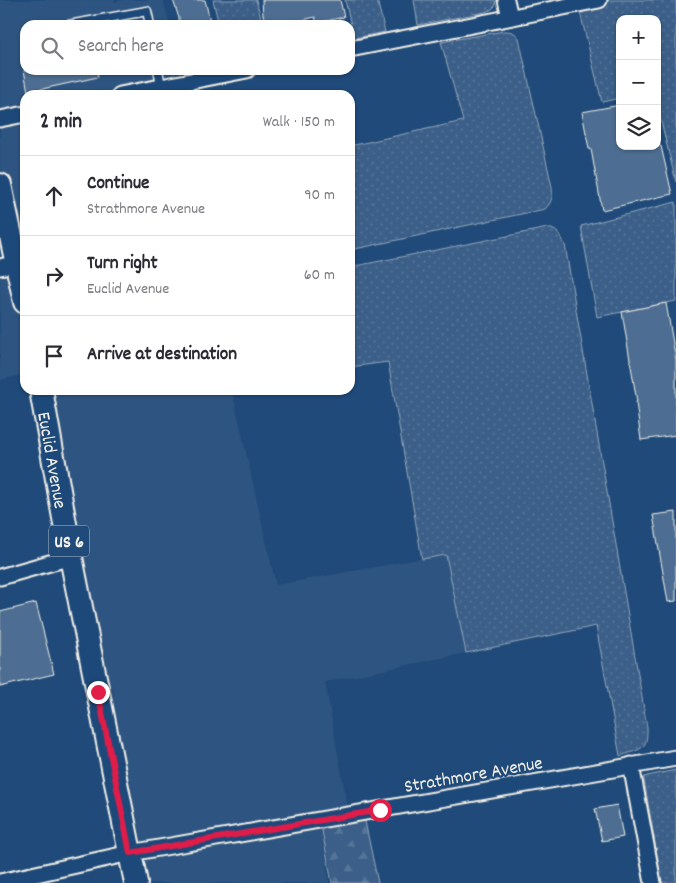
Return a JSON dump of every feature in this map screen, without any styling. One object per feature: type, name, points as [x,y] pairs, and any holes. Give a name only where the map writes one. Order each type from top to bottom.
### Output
[{"type":"main road","points":[[0,185],[8,265],[20,291]]},
{"type":"main road","name":"Euclid Avenue","points":[[42,395],[71,557],[136,883]]},
{"type":"street","points":[[506,0],[510,17]]},
{"type":"street","points":[[355,48],[598,0]]},
{"type":"street","points":[[166,90],[227,75]]},
{"type":"street","points":[[0,119],[20,115]]},
{"type":"street","points":[[0,576],[71,557]]},
{"type":"street","name":"Strathmore Avenue","points":[[0,882],[130,853],[676,758]]},
{"type":"street","points":[[631,765],[652,883]]},
{"type":"lane","points":[[96,20],[147,11],[149,20]]},
{"type":"lane","points":[[159,75],[162,90]]},
{"type":"shaded area","points":[[0,0],[114,0],[115,2],[123,0],[163,0],[169,20],[20,20],[20,75],[182,75],[186,90],[20,90],[20,375],[0,380]]},
{"type":"shaded area","points":[[42,395],[233,395],[276,585],[446,554],[466,653],[325,682],[349,815],[320,820],[329,883],[136,883]]},
{"type":"green space","points":[[213,0],[256,0],[262,20],[218,20]]},
{"type":"green space","points":[[345,0],[377,0],[385,32],[355,38],[355,20],[350,20]]},
{"type":"green space","points":[[414,0],[495,0],[496,5],[485,12],[418,25]]},
{"type":"green space","points":[[599,0],[676,0],[676,182],[661,121],[661,15],[616,15],[616,99],[602,102],[578,4]]},
{"type":"green space","points":[[504,31],[513,32],[519,38],[552,187],[551,202],[545,209],[355,249],[355,145],[463,121],[441,42]]},
{"type":"green space","points":[[676,202],[676,301],[597,317],[581,226]]},
{"type":"green space","points":[[548,228],[554,230],[562,239],[565,245],[647,727],[646,741],[638,750],[620,756],[596,626],[466,653],[446,555],[422,559],[388,362],[355,366],[355,266]]},
{"type":"green space","points":[[676,770],[676,883],[662,883],[644,777]]},
{"type":"green space","points":[[363,812],[378,883],[332,883],[320,820]]},
{"type":"building","points":[[173,0],[205,0],[210,20],[179,20]]},
{"type":"building","points":[[262,0],[340,0],[344,17],[330,20],[316,20],[315,17],[303,20],[265,20]]},
{"type":"building","points":[[25,75],[98,75],[98,77],[37,90],[28,90]]},
{"type":"building","points":[[616,106],[616,150],[661,150],[661,146],[672,194],[602,210],[582,112]]},
{"type":"building","points":[[666,303],[676,360],[676,435],[641,440],[637,402],[622,312]]},
{"type":"building","points":[[676,512],[676,601],[668,602],[653,515]]},
{"type":"building","points":[[36,603],[54,674],[0,687],[0,612]]},
{"type":"building","points":[[617,805],[623,837],[602,841],[595,809]]},
{"type":"route","points":[[98,692],[130,853],[380,810]]}]
